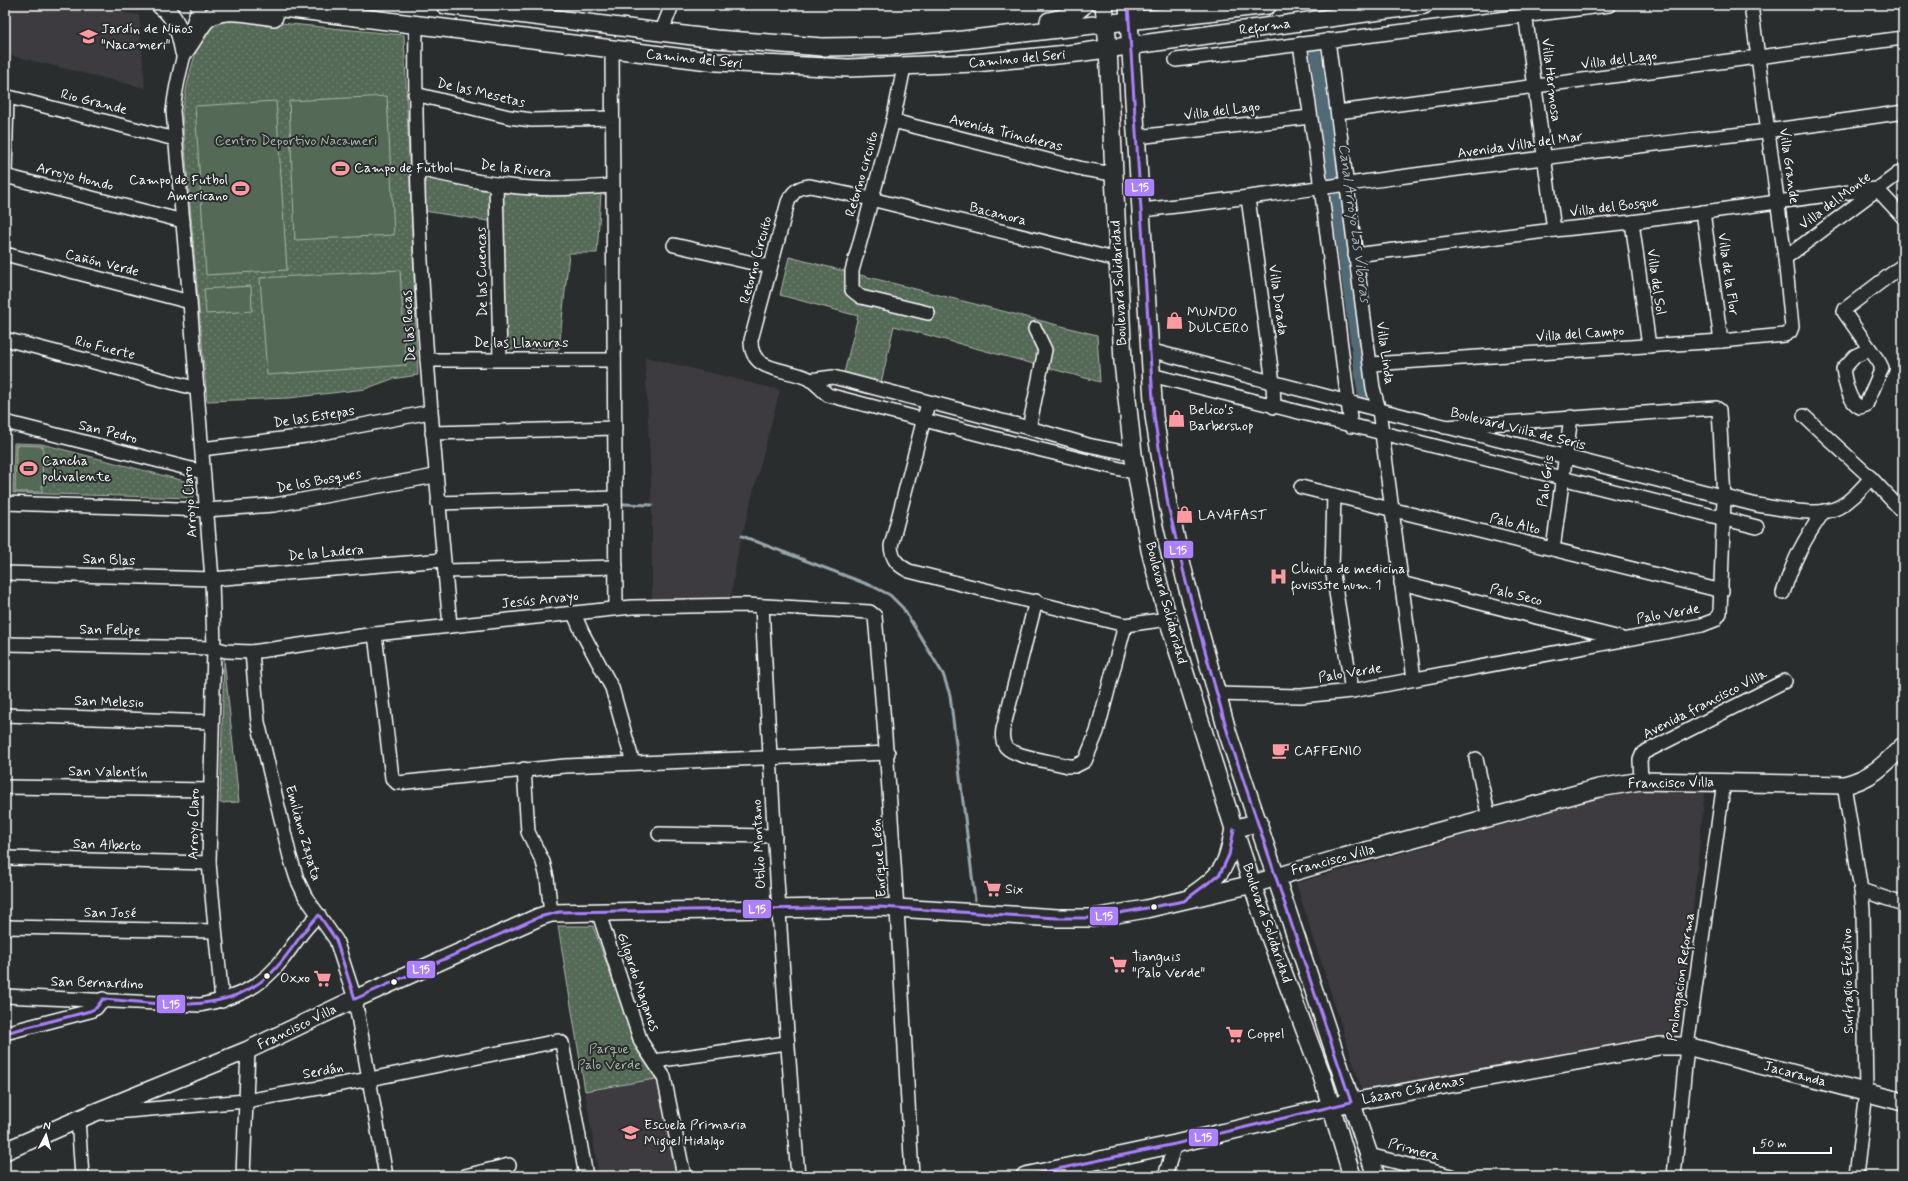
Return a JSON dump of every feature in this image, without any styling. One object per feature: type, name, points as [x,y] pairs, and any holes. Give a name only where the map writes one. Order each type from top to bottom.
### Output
[{"type":"main road","points":[[160,5],[175,22],[181,36],[184,52]]},
{"type":"main road","name":"Camino del Seri","points":[[259,5],[717,62],[848,68],[904,67],[1012,60],[1130,46]]},
{"type":"main road","name":"Camino del Seri","points":[[445,5],[541,11],[661,32],[748,43],[822,47],[889,46],[954,41],[1106,24],[1129,13]]},
{"type":"main road","points":[[954,41],[992,28],[1063,19],[1071,16],[1084,5]]},
{"type":"main road","name":"Boulevard Solidaridad","points":[[1104,5],[1108,48],[1112,174],[1123,362],[1133,454],[1150,550],[1168,619],[1234,829],[1268,932],[1311,1044],[1352,1176]]},
{"type":"main road","name":"Reforma","points":[[1129,13],[1268,5]]},
{"type":"main road","name":"Reforma","points":[[1130,46],[1424,5]]},
{"type":"main road","points":[[184,52],[204,22],[220,13],[226,12],[280,18],[304,11]]},
{"type":"main road","name":"Boulevard Solidaridad","points":[[1129,13],[1154,416],[1168,505],[1186,582],[1216,694],[1376,1176]]},
{"type":"main road","name":"Francisco Villa","points":[[5,1151],[85,1116],[248,1050],[355,999],[551,913],[778,908],[898,908],[1057,918],[1093,918],[1184,901],[1253,884],[1276,876],[1600,788],[1641,781],[1844,786],[1859,782],[1876,773],[1903,746]]},
{"type":"main road","points":[[1184,901],[1210,883],[1220,874],[1229,855],[1234,829],[1259,822]]},
{"type":"main road","name":"Lázaro Cárdenas","points":[[1025,1176],[1175,1144],[1351,1102],[1659,1046],[1687,1046]]},
{"type":"main road","name":"Jacaranda","points":[[1687,1046],[1903,1102]]},
{"type":"street","name":"Arroyo Claro","points":[[199,5],[184,52],[176,86],[173,111],[198,388],[212,579],[214,648],[209,863],[214,931],[222,1001]]},
{"type":"street","points":[[661,32],[672,5]]},
{"type":"street","points":[[1176,60],[1328,40],[1525,10],[1608,5]]},
{"type":"street","name":"Villa Grande","points":[[1751,5],[1785,258],[1792,327],[1790,332]]},
{"type":"street","name":"Villa Hermosa","points":[[1525,10],[1554,230]]},
{"type":"street","name":"De las Rocas","points":[[416,25],[415,94],[427,360],[430,412],[450,625]]},
{"type":"street","name":"Villa del Lago","points":[[1338,112],[1903,38]]},
{"type":"street","name":"Villa Linda","points":[[1328,40],[1355,256],[1371,364],[1373,388],[1379,410],[1414,679]]},
{"type":"street","points":[[1300,44],[1310,117],[1322,187],[1351,426]]},
{"type":"street","points":[[612,50],[616,608]]},
{"type":"street","name":"Retorno circuito","points":[[904,67],[893,121],[852,271],[852,290],[861,297],[928,313]]},
{"type":"street","name":"De las Mesetas","points":[[415,94],[509,117],[532,120],[612,118]]},
{"type":"street","points":[[5,175],[6,97]]},
{"type":"street","name":"Rio Grande","points":[[6,97],[176,138]]},
{"type":"street","name":"Avenida Villa del Mar","points":[[1142,210],[1248,198],[1545,157],[1714,138],[1768,129],[1903,112]]},
{"type":"street","name":"Villa del Lago","points":[[1137,137],[1310,117]]},
{"type":"street","name":"Avenida Trincheras","points":[[893,121],[1076,168],[1112,174]]},
{"type":"street","name":"De la Rivera","points":[[418,169],[496,184],[558,189],[612,186]]},
{"type":"street","name":"Villa del Monte","points":[[1785,258],[1903,170]]},
{"type":"street","name":"Arroyo Hondo","points":[[5,175],[183,221]]},
{"type":"street","name":"De las Cuencas","points":[[496,184],[500,359]]},
{"type":"street","name":"Retorno Circuito","points":[[810,380],[762,364],[756,359],[751,350],[751,340],[788,202],[794,191],[801,187],[810,186],[871,199]]},
{"type":"street","points":[[1877,190],[1903,217]]},
{"type":"street","name":"Villa del Bosque","points":[[1355,256],[1554,230],[1632,222],[1849,192],[1877,190]]},
{"type":"street","name":"Villa Dorada","points":[[1248,198],[1273,383],[1274,407]]},
{"type":"street","name":"Bacanora","points":[[871,199],[1118,260]]},
{"type":"street","name":"Villa de la Flor","points":[[1703,212],[1721,341]]},
{"type":"street","name":"Villa del Sol","points":[[1632,222],[1649,346]]},
{"type":"street","points":[[674,245],[770,267]]},
{"type":"street","name":"Cañón Verde","points":[[5,254],[190,302]]},
{"type":"street","points":[[1870,349],[1844,312],[1845,309],[1901,272]]},
{"type":"street","points":[[1029,428],[1045,350],[1035,329]]},
{"type":"street","name":"Villa del Campo","points":[[1371,364],[1721,341],[1785,335],[1790,332]]},
{"type":"street","name":"Rio Fuerte","points":[[5,339],[198,388]]},
{"type":"street","name":"Boulevard Viila de Seris","points":[[1149,350],[1565,458],[1756,505],[1804,511],[1824,511],[1837,508],[1851,499],[1871,478]]},
{"type":"street","name":"De las Llanuras","points":[[427,360],[614,360]]},
{"type":"street","points":[[1151,375],[1757,528]]},
{"type":"street","points":[[810,380],[833,377],[928,403],[1029,428],[1088,445],[1133,454]]},
{"type":"street","points":[[810,380],[828,395],[1137,473]]},
{"type":"street","points":[[928,403],[895,525],[891,546],[894,559],[899,566],[909,570],[1036,601],[1125,625],[1168,619]]},
{"type":"street","name":"Palo Verde","points":[[1216,694],[1301,696],[1352,690],[1710,623],[1715,620],[1720,613],[1722,591],[1724,498],[1719,410],[1716,408],[1571,417],[1446,427]]},
{"type":"street","name":"De las Estepas","points":[[202,449],[306,436],[430,412]]},
{"type":"street","points":[[1804,416],[1871,478],[1903,512]]},
{"type":"street","name":"Palo Gris","points":[[1553,550],[1571,417]]},
{"type":"street","name":"San Pedro","points":[[5,422],[203,472]]},
{"type":"street","points":[[432,433],[615,428]]},
{"type":"street","points":[[1085,461],[1088,445]]},
{"type":"street","name":"De los Bosques","points":[[5,503],[206,510],[274,505],[436,476]]},
{"type":"street","name":"Palo Alto","points":[[1301,487],[1722,591]]},
{"type":"street","points":[[1334,495],[1332,575],[1352,690]]},
{"type":"street","points":[[438,503],[615,498]]},
{"type":"street","points":[[1782,593],[1804,540],[1824,511]]},
{"type":"street","name":"De la Ladera","points":[[212,579],[444,565],[616,567]]},
{"type":"street","name":"San Blas","points":[[5,573],[212,579]]},
{"type":"street","name":"Palo Seco","points":[[1401,583],[1624,639]]},
{"type":"street","points":[[1036,601],[1003,729],[1004,743],[1007,748],[1023,754],[1068,766],[1075,766],[1085,761],[1097,732],[1125,625]]},
{"type":"street","name":"Jesús Arvayo","points":[[214,648],[226,651],[252,652],[375,634],[450,625],[574,614],[616,608],[651,606],[762,606],[870,612]]},
{"type":"street","name":"Otilio Montano","points":[[762,606],[778,908],[798,1176]]},
{"type":"street","name":"Enrique León","points":[[870,612],[875,616],[888,753],[898,908],[912,1176]]},
{"type":"street","points":[[574,614],[612,688],[633,763]]},
{"type":"street","points":[[375,634],[392,778],[394,782],[402,784],[524,769],[633,763],[770,759],[888,753]]},
{"type":"street","name":"San Felipe","points":[[5,644],[214,648]]},
{"type":"street","name":"Emiliano Zapata","points":[[252,652],[258,722],[283,828],[297,879],[306,896],[336,940],[355,999],[386,1176]]},
{"type":"street","name":"Avenida francisco Villa","points":[[1641,781],[1640,760],[1643,753],[1785,681]]},
{"type":"street","name":"San Melesio","points":[[5,715],[212,722]]},
{"type":"street","points":[[1476,759],[1489,818]]},
{"type":"street","points":[[524,769],[528,832],[542,862],[547,878],[551,913]]},
{"type":"street","name":"Prolongacion Reforma","points":[[1674,1176],[1687,1046],[1724,782]]},
{"type":"street","name":"Surfragio Efectivo","points":[[1844,786],[1861,890],[1866,1092],[1856,1176]]},
{"type":"street","name":"San Valentín","points":[[5,787],[211,790]]},
{"type":"street","points":[[659,834],[775,836]]},
{"type":"street","name":"San Alberto","points":[[5,858],[209,863]]},
{"type":"street","points":[[1861,890],[1903,904]]},
{"type":"street","name":"Gilgardo Maganes","points":[[598,911],[637,1031],[645,1050],[664,1077],[667,1086],[684,1176]]},
{"type":"street","name":"San Bernardino","points":[[5,996],[103,999],[200,1005],[222,1001],[237,996],[268,976],[308,925],[319,915]]},
{"type":"street","name":"San José","points":[[5,927],[214,931]]},
{"type":"street","points":[[5,1033],[90,1011],[96,1008],[103,999]]},
{"type":"street","name":"Serdán","points":[[85,1116],[246,1100],[370,1078],[558,1041],[562,1043],[586,1176]]},
{"type":"street","points":[[654,1061],[787,1042]]},
{"type":"street","points":[[243,1176],[248,1050]]},
{"type":"street","points":[[82,1176],[85,1116]]},
{"type":"street","points":[[1165,1176],[1175,1144]]},
{"type":"street","name":"Primera","points":[[1369,1155],[1451,1176]]},
{"type":"street","points":[[466,1176],[509,1164]]},
{"type":"shaded area","name":"Jardín de Niños \"Nacameri\"","points":[[5,5],[71,5],[139,15],[145,88],[5,54]]},
{"type":"shaded area","points":[[645,357],[780,390],[739,547],[730,601],[652,600],[652,505]]},
{"type":"shaded area","points":[[1705,789],[1680,1037],[1362,1090],[1296,883],[1625,791]]},
{"type":"shaded area","name":"Escuela Primaria Miguel Hidalgo","points":[[661,1078],[677,1176],[599,1176],[585,1091]]},
{"type":"green space","name":"Centro Deportivo Nacameri","points":[[229,18],[404,35],[418,375],[392,379],[365,389],[289,398],[207,401],[182,113],[192,65],[201,40],[207,30],[214,23]]},
{"type":"green space","name":"Campo de Futbol","points":[[387,96],[394,235],[295,240],[289,101]]},
{"type":"green space","name":"Campo de Futbol Americano","points":[[276,101],[287,270],[206,275],[195,106]]},
{"type":"green space","points":[[421,174],[539,195],[601,193],[597,253],[569,253],[559,349],[506,349],[501,223],[424,211]]},
{"type":"green space","points":[[789,257],[1097,335],[1100,382],[894,326],[881,383],[844,373],[858,316],[780,295]]},
{"type":"green space","points":[[400,270],[406,365],[267,375],[260,278]]},
{"type":"green space","points":[[251,286],[252,311],[206,314],[204,289]]},
{"type":"green space","points":[[14,443],[42,444],[192,483],[193,498],[13,493]]},
{"type":"green space","name":"Cancha polivalente","points":[[16,445],[43,446],[42,492],[15,492]]},
{"type":"green space","points":[[224,659],[239,802],[220,803]]},
{"type":"green space","name":"Parque Palo Verde","points":[[558,926],[593,926],[639,1053],[661,1078],[585,1091]]},
{"type":"waterway","name":"Canal Arroyo Las Viboras","points":[[1315,50],[1364,400]]},
{"type":"waterway","points":[[624,504],[652,505]]},
{"type":"waterway","points":[[742,536],[872,586],[890,595],[903,608],[943,674],[950,695],[975,900]]},
{"type":"transit line","name":"L15","points":[[1025,1176],[1175,1144],[1351,1102],[1228,734],[1186,582],[1168,505],[1154,416],[1128,5]]},
{"type":"transit line","name":"L15","points":[[5,1033],[90,1011],[96,1008],[103,999],[146,1003],[189,1004],[211,1002],[231,997],[250,989],[268,976],[282,962],[305,930],[319,915],[336,940],[355,999],[539,917],[559,912],[880,907],[1057,918],[1093,918],[1184,901],[1220,874],[1229,855],[1234,829]]},
{"type":"place","name":"Jardín de Niños \"Nacameri\"","points":[[88,37]]},
{"type":"place","name":"Campo de Futbol","points":[[341,168]]},
{"type":"place","name":"Campo de Futbol Americano","points":[[241,188]]},
{"type":"place","name":"MUNDO DULCERO","points":[[1174,320]]},
{"type":"place","name":"Belico's Barbershop","points":[[1176,418]]},
{"type":"place","name":"Cancha polivalente","points":[[29,469]]},
{"type":"place","name":"LAVAFAST","points":[[1185,515]]},
{"type":"place","name":"Clinica de medicina fovissste num. 1","points":[[1278,577]]},
{"type":"place","name":"CAFFENIO","points":[[1281,751]]},
{"type":"place","name":"Six","points":[[992,889]]},
{"type":"place","name":"Tianguis \"Palo Verde\"","points":[[1119,965]]},
{"type":"place","name":"Oxxo","points":[[323,978]]},
{"type":"place","name":"Coppel","points":[[1234,1034]]},
{"type":"place","name":"Escuela Primaria Miguel Hidalgo","points":[[631,1133]]}]
